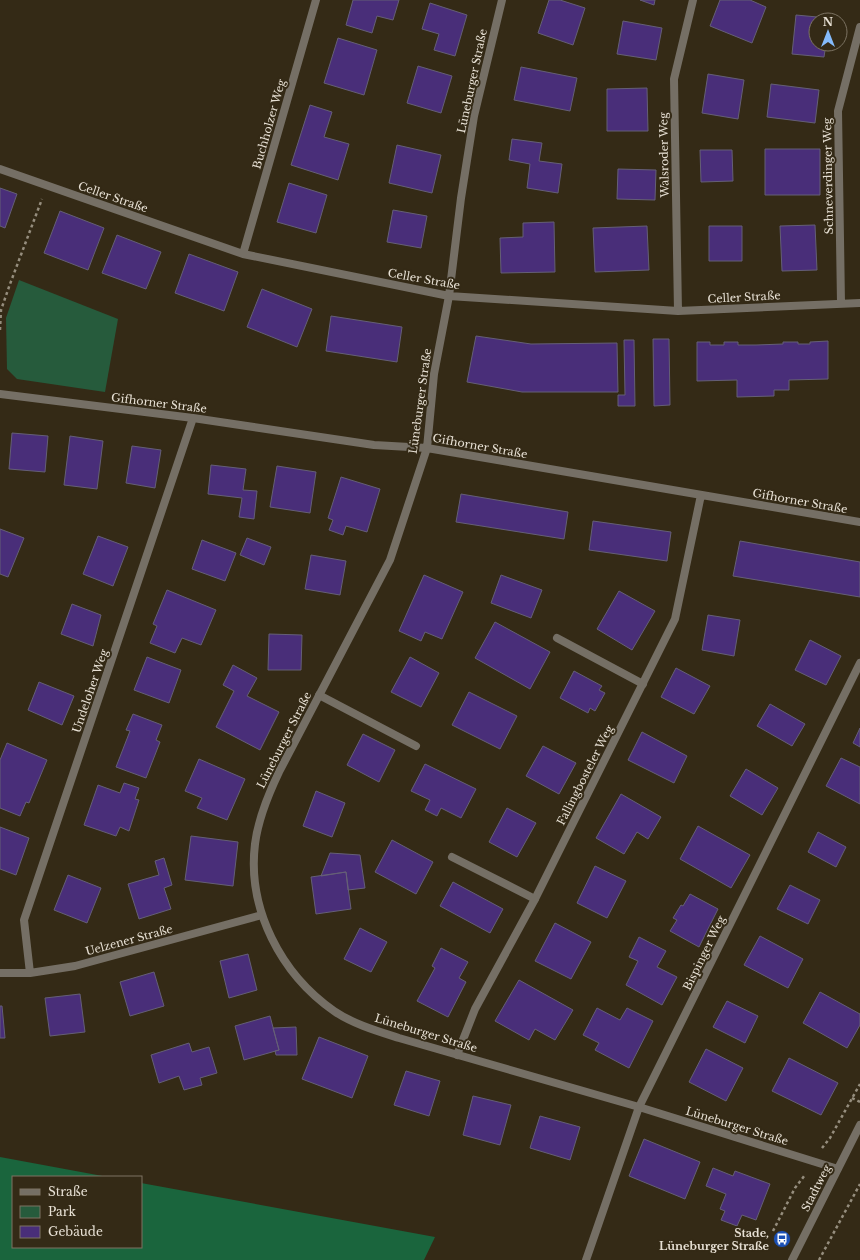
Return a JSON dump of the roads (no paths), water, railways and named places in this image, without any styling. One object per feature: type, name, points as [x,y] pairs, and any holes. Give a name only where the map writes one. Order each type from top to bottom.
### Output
[{"type":"street","name":"Buchholzer Weg","points":[[243,254],[316,0]]},
{"type":"street","name":"Lüneburger Straße","points":[[502,0],[474,116],[461,198],[449,296],[434,374],[427,448],[390,560],[278,772],[264,806],[258,826],[255,844],[254,879],[262,915],[273,941],[291,970],[303,984],[335,1012],[378,1031],[639,1107],[838,1169]]},
{"type":"street","name":"Walsroder Weg","points":[[678,311],[674,79],[693,0]]},
{"type":"street","name":"Schneverdinger Weg","points":[[842,303],[838,112],[860,27]]},
{"type":"street","name":"Celler Straße","points":[[0,169],[243,254],[449,296],[678,311],[860,303]]},
{"type":"street","name":"Gifhorner Straße","points":[[0,394],[193,418],[374,445],[427,448],[860,522]]},
{"type":"street","name":"Undeloher Weg","points":[[30,974],[24,920],[193,418]]},
{"type":"street","name":"Fallingbosteler Weg","points":[[457,1055],[475,1010],[535,899],[675,619],[701,495]]},
{"type":"street","points":[[557,638],[643,684]]},
{"type":"street","name":"Bispinger Weg","points":[[586,1260],[639,1107],[860,663]]},
{"type":"street","points":[[319,695],[416,746]]},
{"type":"street","points":[[452,857],[535,899]]},
{"type":"street","name":"Uelzener Straße","points":[[0,973],[30,974],[75,966],[262,915]]},
{"type":"street","name":"Stadtweg","points":[[792,1260],[860,1125]]},
{"type":"place","name":"Stade, Lüneburger Straße","points":[[782,1239]]}]
